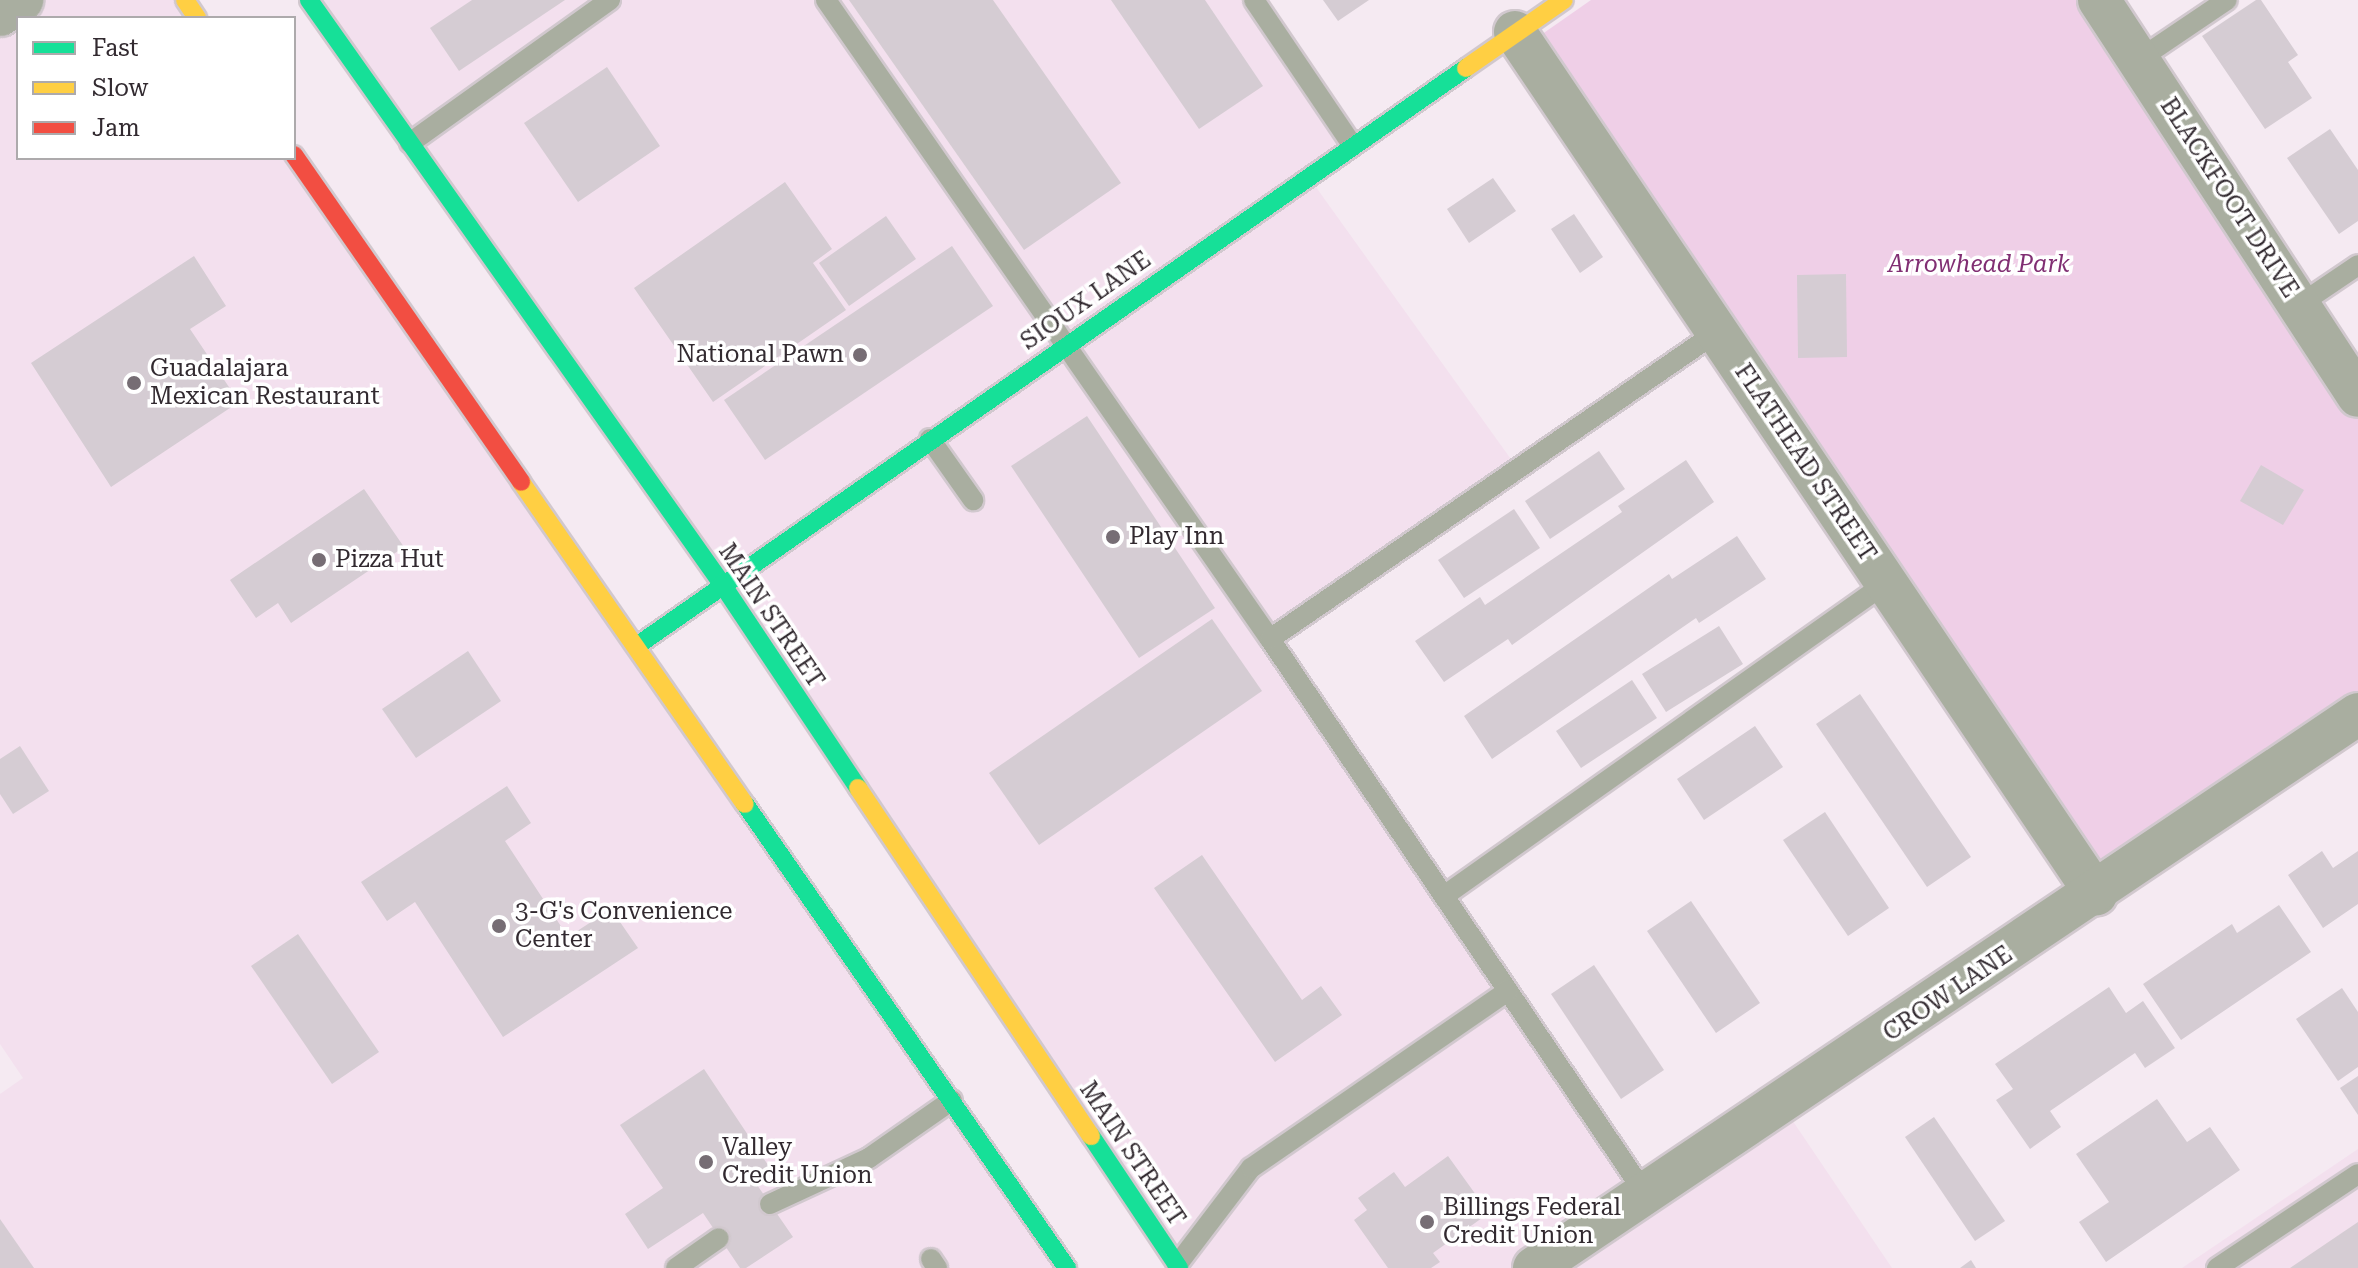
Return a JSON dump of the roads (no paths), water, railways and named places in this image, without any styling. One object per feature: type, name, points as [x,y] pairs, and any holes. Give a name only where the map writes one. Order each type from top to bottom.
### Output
[{"type":"main road","name":"MAIN STREET","points":[[309,0],[722,584],[1178,1266]]},
{"type":"main road","name":"SIOUX LANE","points":[[638,645],[1564,0]]},
{"type":"main road","points":[[296,158],[638,645],[1067,1268]]},
{"type":"street","points":[[0,15],[22,0]]},
{"type":"street","name":"BLACKFOOT DRIVE","points":[[2099,0],[2358,396]]},
{"type":"street","name":"FLATHEAD STREET","points":[[1515,32],[2096,894]]},
{"type":"street","name":"CROW LANE","points":[[1534,1268],[2096,894],[2358,714]]},
{"type":"lane","points":[[410,143],[610,0]]},
{"type":"lane","points":[[826,0],[1270,639],[1646,1195]]},
{"type":"lane","points":[[1254,0],[1352,145]]},
{"type":"lane","points":[[2138,60],[2227,0]]},
{"type":"lane","points":[[2299,305],[2358,265]]},
{"type":"lane","points":[[1270,639],[1717,332]]},
{"type":"lane","points":[[930,439],[973,500]]},
{"type":"lane","points":[[1444,896],[1886,583]]},
{"type":"lane","points":[[1178,1266],[1251,1168],[1508,991]]},
{"type":"lane","points":[[770,1204],[869,1158],[952,1100]]},
{"type":"lane","points":[[2217,1268],[2358,1174]]},
{"type":"lane","points":[[676,1268],[719,1238]]},
{"type":"place","name":"National Pawn","points":[[860,355]]},
{"type":"place","name":"Guadalajara Mexican Restaurant","points":[[134,383]]},
{"type":"place","name":"Play Inn","points":[[1113,537]]},
{"type":"place","name":"Pizza Hut","points":[[319,560]]},
{"type":"place","name":"3-G's Convenience Center","points":[[499,926]]},
{"type":"place","name":"Valley Credit Union","points":[[706,1162]]},
{"type":"place","name":"Billings Federal Credit Union","points":[[1427,1222]]},
{"type":"park label","name":"Arrowhead Park","points":[[1979,265]]}]
